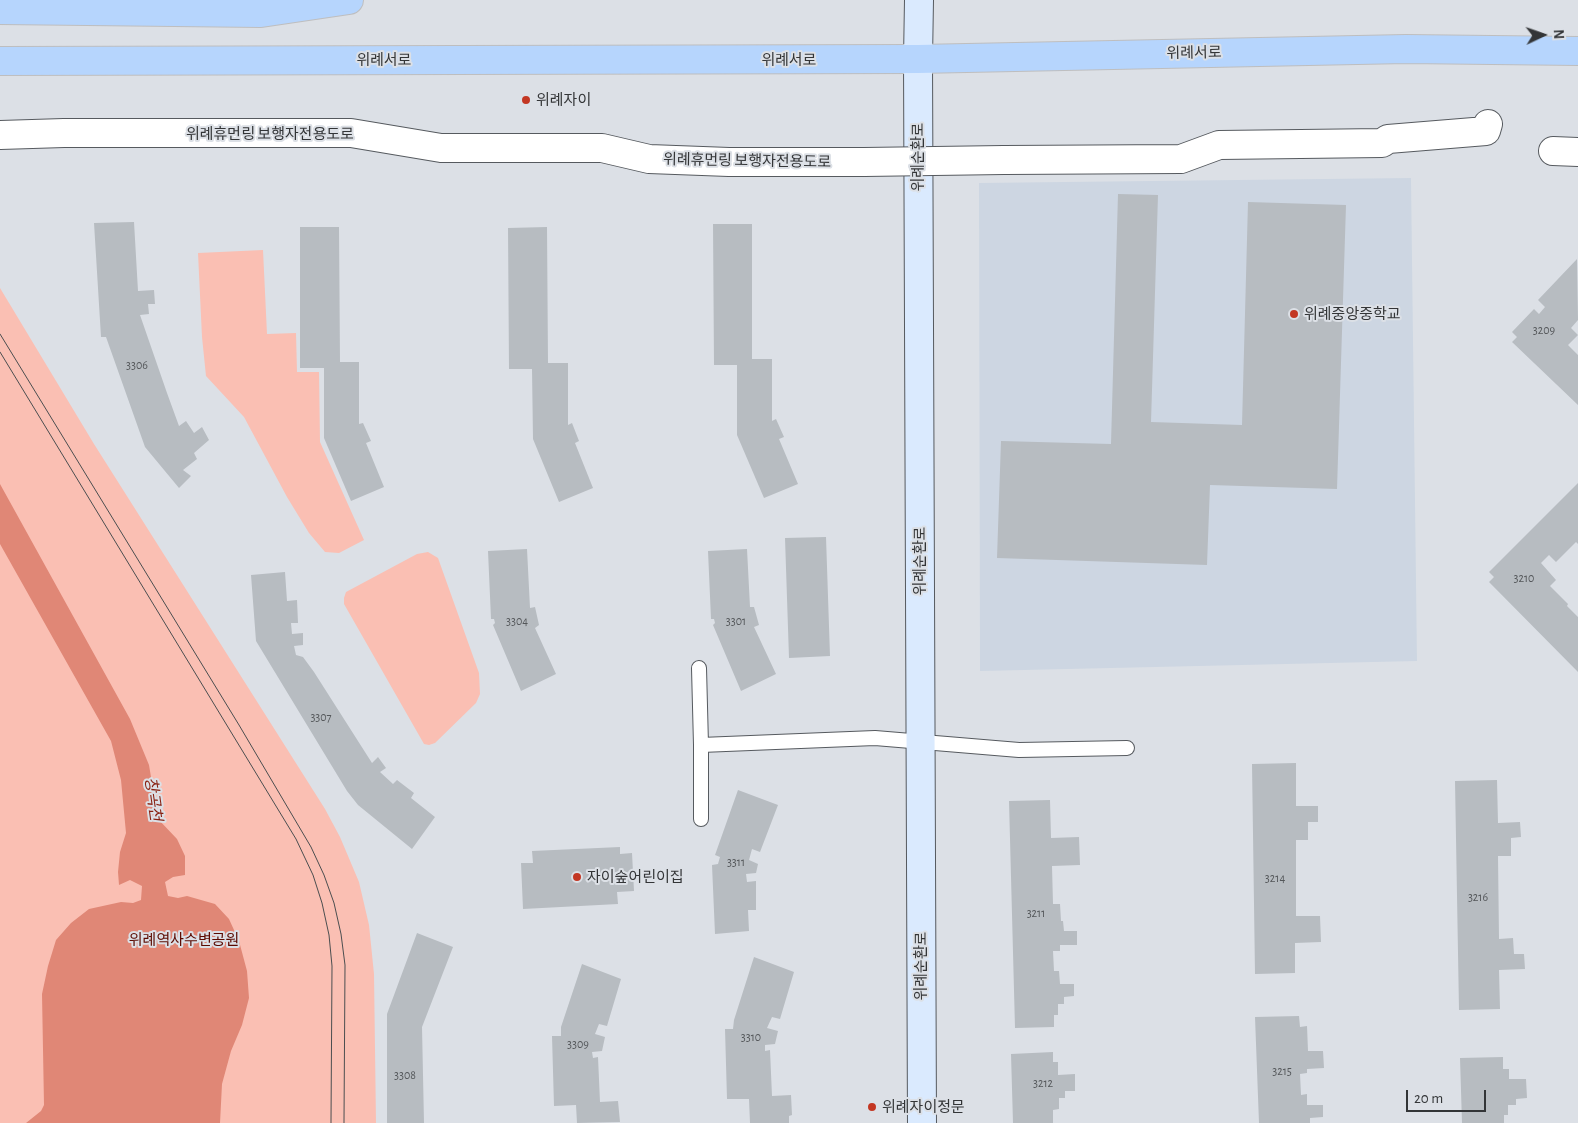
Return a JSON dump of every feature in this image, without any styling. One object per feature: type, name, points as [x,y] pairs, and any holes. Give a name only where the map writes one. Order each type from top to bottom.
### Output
[{"type":"main road","points":[[0,10],[262,13],[349,0]]},
{"type":"main road","name":"위례서로","points":[[0,61],[918,59],[1406,49],[1578,51]]},
{"type":"street","name":"위례순환로","points":[[919,0],[922,1123]]},
{"type":"street","name":"위례휴먼링 보행자전용도로","points":[[0,135],[351,133],[441,148],[602,148],[649,159],[729,162],[864,162],[1181,159],[1219,145],[1382,144],[1388,138],[1486,131],[1488,124]]},
{"type":"lane","points":[[699,668],[701,819]]},
{"type":"lane","points":[[701,745],[875,738],[1019,750],[1127,748]]},
{"type":"shaded area","points":[[1411,178],[1417,661],[980,671],[979,183]]},
{"type":"green space","points":[[263,250],[267,334],[296,333],[297,372],[319,372],[320,442],[364,540],[339,553],[325,552],[309,533],[287,497],[244,417],[206,376],[198,253]]},
{"type":"green space","name":"위례역사수변공원","points":[[0,288],[94,444],[325,809],[340,837],[359,882],[369,925],[374,974],[376,1123],[0,1123]]},
{"type":"green space","points":[[428,552],[438,558],[479,673],[480,694],[476,703],[435,743],[429,745],[424,744],[344,604],[346,592],[417,554]]},
{"type":"water","name":"창곡천","points":[[0,484],[130,719],[149,765],[158,819],[177,839],[185,856],[185,875],[173,877],[165,882],[168,896],[178,898],[187,896],[215,904],[229,919],[239,941],[247,971],[249,998],[222,1084],[220,1123],[26,1123],[41,1111],[44,1105],[42,994],[56,940],[71,923],[89,909],[121,902],[133,903],[141,900],[142,886],[130,880],[119,885],[120,852],[126,833],[121,780],[111,741],[0,544]]},
{"type":"building","name":"위례중앙중학교","points":[[1118,194],[1158,195],[1151,422],[1242,425],[1248,202],[1346,205],[1337,489],[1210,485],[1207,565],[997,558],[1001,441],[1111,444]]},
{"type":"building","points":[[134,222],[138,291],[154,290],[155,304],[148,304],[149,314],[140,315],[179,426],[186,421],[194,433],[202,427],[209,440],[194,453],[197,459],[183,470],[191,476],[179,488],[145,447],[106,337],[101,337],[94,223]]},
{"type":"building","points":[[713,224],[752,224],[752,359],[772,359],[772,421],[776,419],[784,437],[779,439],[798,484],[764,498],[737,435],[737,365],[714,365]]},
{"type":"building","points":[[300,227],[339,227],[340,362],[359,362],[359,424],[363,423],[371,441],[366,443],[384,487],[351,501],[324,438],[324,368],[300,368]]},
{"type":"building","points":[[547,227],[548,363],[568,363],[568,425],[572,423],[579,441],[575,443],[593,488],[559,502],[533,439],[532,369],[509,369],[508,228]]},
{"type":"building","points":[[1577,259],[1578,320],[1571,328],[1578,335],[1568,345],[1578,355],[1578,405],[1512,342],[1517,337],[1512,332],[1534,309],[1539,314],[1545,307],[1538,300]]},
{"type":"building","points":[[1578,483],[1578,544],[1576,542],[1556,562],[1549,555],[1541,563],[1556,580],[1550,586],[1578,617],[1578,672],[1489,582],[1494,577],[1489,572]]},
{"type":"building","points":[[826,537],[830,656],[789,658],[785,538]]},
{"type":"building","points":[[527,549],[530,608],[535,607],[539,625],[535,628],[556,674],[521,691],[493,625],[495,623],[494,619],[491,619],[488,551]]},
{"type":"building","points":[[747,549],[750,607],[754,607],[759,625],[754,627],[776,674],[741,691],[713,625],[715,623],[714,619],[711,619],[708,551]]},
{"type":"building","points":[[285,572],[287,601],[297,600],[298,623],[291,623],[292,634],[303,633],[303,645],[294,646],[296,655],[303,657],[314,672],[372,763],[378,757],[386,768],[380,772],[393,784],[397,780],[414,793],[411,798],[435,817],[412,849],[358,805],[347,791],[256,641],[251,575]]},
{"type":"building","points":[[1296,763],[1296,806],[1318,806],[1318,822],[1308,822],[1308,840],[1296,840],[1296,916],[1320,916],[1321,942],[1295,943],[1295,973],[1255,974],[1252,764]]},
{"type":"building","points":[[1497,780],[1498,823],[1520,822],[1521,837],[1511,838],[1511,856],[1498,856],[1499,939],[1513,938],[1514,954],[1524,954],[1525,969],[1499,970],[1500,1009],[1459,1010],[1455,781]]},
{"type":"building","points":[[738,790],[778,805],[760,852],[752,849],[749,860],[758,864],[756,873],[746,874],[747,882],[756,881],[756,910],[748,910],[749,931],[715,934],[712,865],[718,864],[720,857],[715,855]]},
{"type":"building","points":[[1050,800],[1051,838],[1079,837],[1080,865],[1052,866],[1053,904],[1060,904],[1061,921],[1063,921],[1064,931],[1077,931],[1077,945],[1060,945],[1060,951],[1053,951],[1054,971],[1059,971],[1060,984],[1074,984],[1074,996],[1064,997],[1064,1004],[1058,1004],[1058,1015],[1054,1015],[1054,1027],[1015,1028],[1009,801]]},
{"type":"building","name":"자이숲어린이집","points":[[620,847],[620,854],[632,853],[634,891],[617,892],[618,904],[523,909],[521,863],[533,863],[532,851]]},
{"type":"building","points":[[417,933],[453,947],[422,1027],[424,1123],[387,1123],[387,1014]]},
{"type":"building","points":[[754,957],[794,972],[780,1019],[772,1017],[767,1028],[778,1031],[775,1044],[765,1045],[765,1051],[770,1050],[772,1096],[791,1095],[792,1115],[789,1116],[789,1123],[750,1123],[749,1099],[727,1099],[725,1029],[733,1029],[734,1020]]},
{"type":"building","points":[[582,964],[621,979],[607,1026],[599,1024],[595,1034],[605,1037],[602,1051],[592,1052],[593,1058],[598,1057],[600,1102],[618,1101],[620,1122],[577,1123],[576,1105],[554,1106],[552,1036],[561,1036],[561,1027]]},
{"type":"building","points":[[1299,1016],[1300,1027],[1307,1026],[1308,1051],[1323,1051],[1324,1068],[1307,1069],[1307,1073],[1300,1074],[1301,1095],[1307,1094],[1307,1105],[1323,1105],[1323,1117],[1310,1118],[1310,1123],[1259,1123],[1255,1017]]},
{"type":"building","points":[[1053,1052],[1053,1062],[1058,1062],[1058,1075],[1075,1074],[1075,1091],[1065,1091],[1065,1098],[1059,1098],[1059,1109],[1053,1110],[1053,1123],[1013,1123],[1011,1054]]},
{"type":"building","points":[[1503,1057],[1503,1069],[1509,1069],[1509,1079],[1526,1079],[1527,1098],[1516,1099],[1516,1105],[1508,1105],[1508,1115],[1504,1115],[1504,1123],[1462,1123],[1460,1058]]},
{"type":"tram line","points":[[0,334],[239,725],[311,847],[324,875],[334,903],[345,965],[344,1123]]},
{"type":"tram line","points":[[0,352],[296,839],[313,875],[329,935],[332,966],[331,1123]]},
{"type":"place","name":"위례자이","points":[[526,100]]},
{"type":"place","name":"위례중앙중학교","points":[[1294,314]]},
{"type":"place","name":"자이숲어린이집","points":[[577,877]]},
{"type":"place","name":"위례자이정문","points":[[872,1107]]}]
